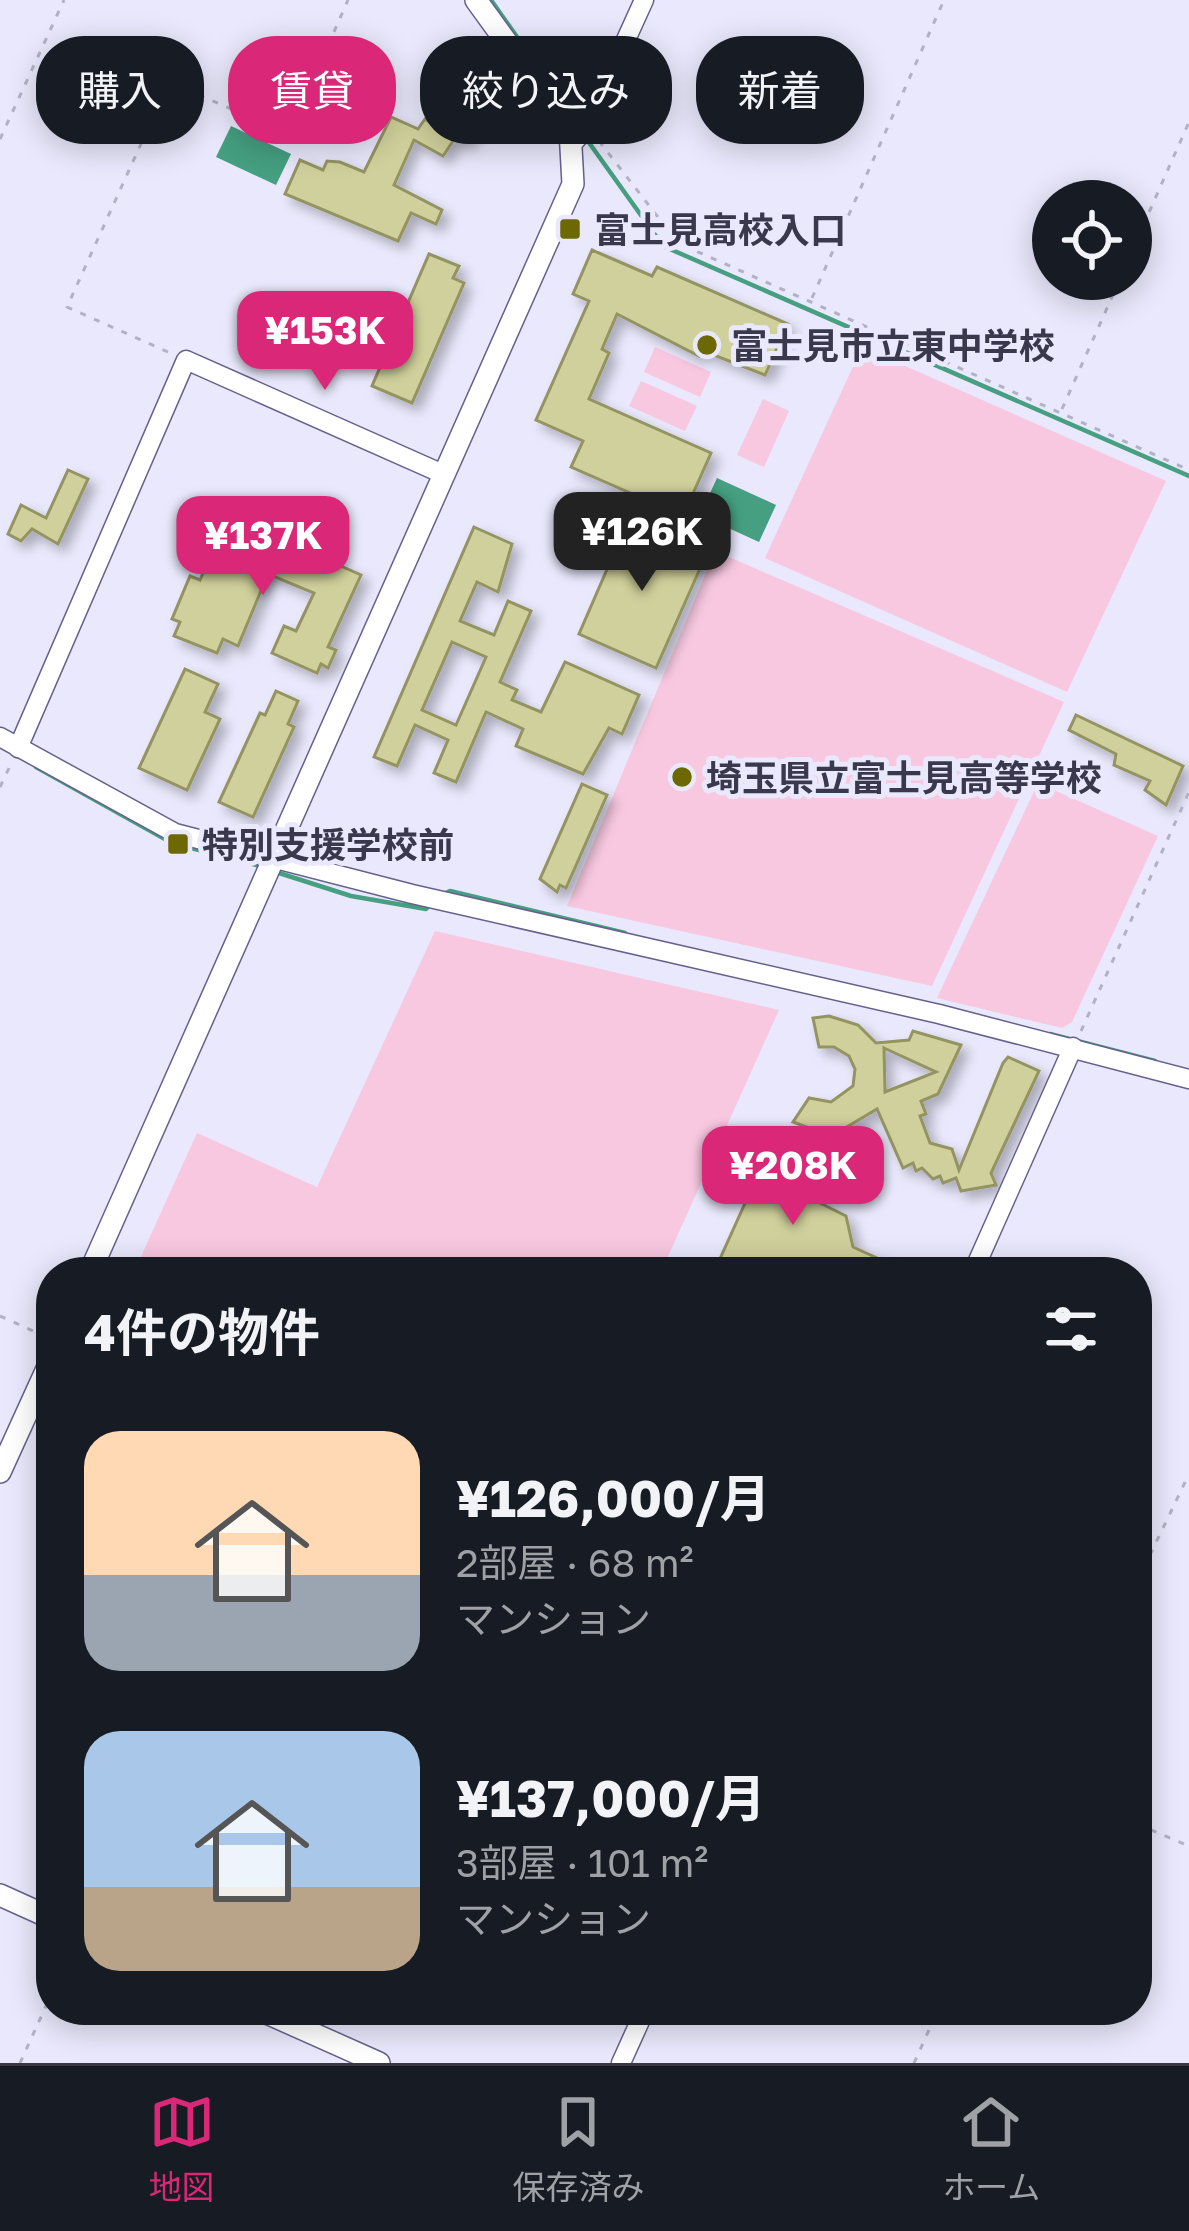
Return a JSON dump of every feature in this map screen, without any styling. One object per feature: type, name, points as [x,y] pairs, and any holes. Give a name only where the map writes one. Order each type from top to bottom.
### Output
[{"type":"street","points":[[476,0],[503,36]]},
{"type":"street","points":[[627,36],[644,0]]},
{"type":"street","points":[[97,1257],[565,207],[578,144]]},
{"type":"street","points":[[18,748],[186,361],[443,474]]},
{"type":"street","points":[[0,737],[152,825],[1189,1079]]},
{"type":"street","points":[[980,1257],[1073,1047]]},
{"type":"street","points":[[0,1472],[36,1393]]},
{"type":"street","points":[[0,1895],[36,1911]]},
{"type":"street","points":[[294,2025],[379,2063]]},
{"type":"street","points":[[621,2063],[638,2025]]},
{"type":"path","points":[[0,139],[64,0]]},
{"type":"path","points":[[186,361],[67,308],[169,82],[289,134],[348,0]]},
{"type":"path","points":[[812,300],[944,0]]},
{"type":"path","points":[[1152,206],[1189,122]]},
{"type":"path","points":[[598,144],[610,149],[678,243],[1189,470]]},
{"type":"path","points":[[1061,411],[1111,300]]},
{"type":"path","points":[[0,787],[18,748]]},
{"type":"path","points":[[1073,1047],[1189,792]]},
{"type":"path","points":[[0,1316],[36,1332]]},
{"type":"path","points":[[1152,1551],[1189,1474]]},
{"type":"path","points":[[1152,1830],[1189,1846]]},
{"type":"path","points":[[20,2063],[37,2025]]},
{"type":"path","points":[[914,2063],[931,2025]]},
{"type":"shaded area","points":[[228,132],[228,144],[270,144],[291,154],[276,185],[216,157]]},
{"type":"shaded area","points":[[655,347],[711,372],[700,397],[644,372]]},
{"type":"shaded area","points":[[862,347],[1166,481],[1067,692],[765,558]]},
{"type":"shaded area","points":[[641,381],[697,406],[685,431],[629,406]]},
{"type":"shaded area","points":[[763,399],[789,411],[764,467],[737,455]]},
{"type":"shaded area","points":[[717,478],[776,505],[759,542],[700,515]]},
{"type":"shaded area","points":[[715,551],[1064,702],[932,986],[567,906]]},
{"type":"shaded area","points":[[1038,783],[1158,836],[1072,1022],[1062,1028],[937,998]]},
{"type":"shaded area","points":[[435,931],[779,1010],[668,1257],[141,1257],[197,1133],[317,1187]]},
{"type":"building","points":[[396,119],[418,129],[420,143],[414,140],[394,185],[442,210],[436,224],[411,213],[398,241],[285,194],[300,160],[323,170],[327,161],[364,172],[378,144],[396,144]]},
{"type":"building","points":[[421,144],[451,144],[443,156]]},
{"type":"building","points":[[592,250],[652,276],[657,267],[788,324],[765,375],[701,350],[699,356],[617,314],[602,349],[609,353],[589,399],[711,453],[683,516],[571,467],[583,441],[536,420],[589,301],[573,294]]},
{"type":"building","points":[[429,254],[459,266],[453,278],[464,283],[412,403],[372,386]]},
{"type":"building","points":[[68,470],[88,479],[58,544],[32,529],[21,541],[8,534],[21,505],[46,518]]},
{"type":"building","points":[[628,521],[706,555],[656,668],[579,634]]},
{"type":"building","points":[[223,524],[265,541],[259,555],[284,566],[293,545],[361,575],[328,647],[336,650],[328,668],[321,664],[317,673],[272,653],[284,626],[296,631],[314,593],[268,574],[238,646],[223,639],[217,653],[174,636],[180,622],[172,619],[190,576],[200,580],[213,550],[206,547]]},
{"type":"building","points":[[474,527],[512,544],[498,592],[477,582],[460,621],[494,635],[508,601],[531,611],[500,682],[517,690],[512,700],[541,712],[565,662],[639,695],[622,734],[609,728],[583,774],[516,746],[523,729],[486,712],[456,782],[434,773],[448,740],[415,725],[397,766],[374,757]],"holes":[[[452,642],[486,657],[456,725],[422,710]]]},
{"type":"building","points":[[185,669],[218,684],[205,712],[220,719],[187,790],[139,768]]},
{"type":"building","points":[[276,691],[298,701],[288,724],[294,727],[253,817],[219,802],[260,713],[265,715]]},
{"type":"building","points":[[1076,715],[1183,766],[1166,805],[1145,790],[1150,781],[1114,765],[1116,754],[1069,730]]},
{"type":"building","points":[[582,784],[607,795],[566,888],[560,885],[557,892],[540,879]]},
{"type":"building","points":[[829,1016],[858,1025],[876,1043],[909,1040],[913,1031],[961,1045],[938,1094],[921,1101],[926,1114],[920,1116],[930,1143],[952,1149],[959,1170],[1003,1063],[1008,1057],[1039,1071],[991,1173],[996,1185],[961,1191],[956,1178],[943,1183],[940,1176],[933,1179],[922,1168],[916,1171],[913,1163],[903,1168],[877,1109],[840,1131],[817,1131],[793,1122],[809,1098],[831,1102],[853,1086],[855,1069],[849,1056],[834,1047],[819,1047],[813,1018]],"holes":[[[884,1048],[936,1072],[885,1092]]]},
{"type":"building","points":[[788,1150],[825,1167],[814,1200],[846,1216],[853,1247],[875,1257],[721,1257],[761,1168],[777,1175]]},
{"type":"waterway","points":[[491,0],[516,36]]},
{"type":"waterway","points":[[590,144],[663,246],[1189,476]]},
{"type":"waterway","points":[[36,767],[172,843],[260,866]]},
{"type":"waterway","points":[[276,872],[351,896],[426,909],[431,904]]},
{"type":"waterway","points":[[439,896],[450,891],[625,933]]},
{"type":"waterway","points":[[1050,1034],[1155,1061]]},
{"type":"place","name":"富士見高校入口","points":[[570,229]]},
{"type":"place","name":"富士見市立東中学校","points":[[707,345]]},
{"type":"place","name":"埼玉県立富士見高等学校","points":[[682,777]]},
{"type":"place","name":"特別支援学校前","points":[[178,844]]}]
